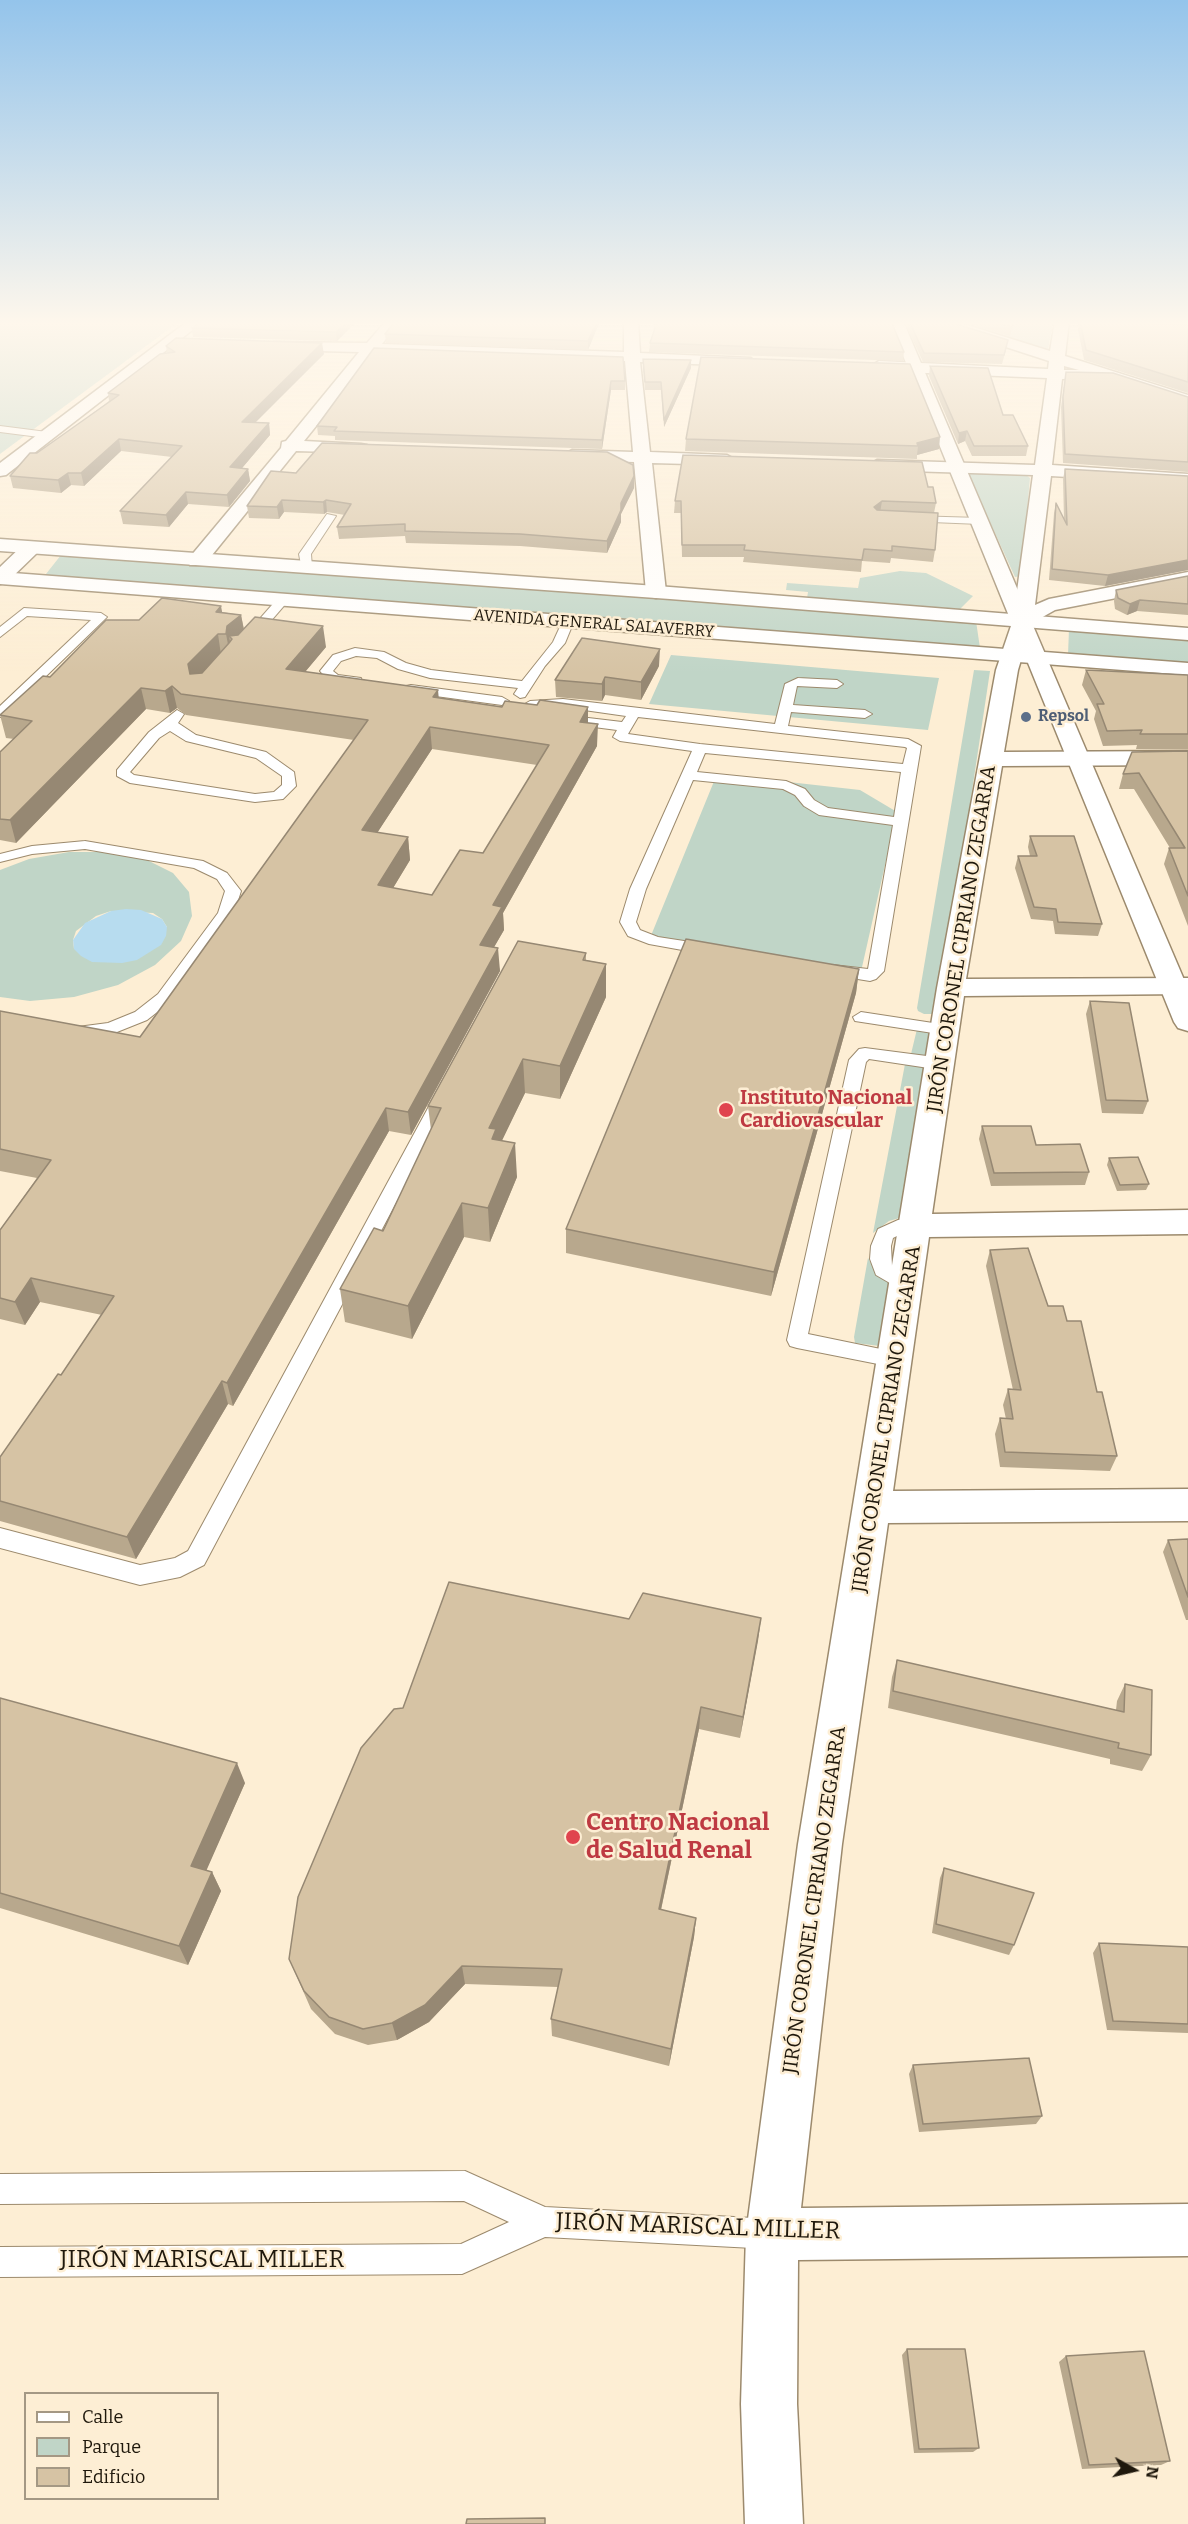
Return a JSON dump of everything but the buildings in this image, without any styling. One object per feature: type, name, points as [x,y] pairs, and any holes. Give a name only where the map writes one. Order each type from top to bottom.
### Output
[{"type":"street","points":[[0,471],[42,439]]},
{"type":"street","points":[[197,561],[294,439]]},
{"type":"street","points":[[642,439],[656,592]]},
{"type":"street","points":[[946,439],[1023,620],[1036,658],[1078,759],[1181,987],[1188,1022]]},
{"type":"street","name":"JIRÓN CORONEL CIPRIANO ZEGARRA","points":[[774,2524],[768,2392],[772,2234],[820,1844],[873,1507],[893,1359],[917,1226],[951,988],[1011,656],[1023,620],[1045,439]]},
{"type":"street","points":[[288,446],[381,449]]},
{"type":"street","points":[[554,454],[748,460]]},
{"type":"street","points":[[865,465],[1040,470],[1188,479]]},
{"type":"street","name":"AVENIDA GENERAL SALAVERRY","points":[[0,545],[197,561],[656,592],[1188,634]]},
{"type":"street","points":[[0,578],[31,548]]},
{"type":"street","name":"AVENIDA GENERAL SALAVERRY","points":[[0,578],[1188,669]]},
{"type":"street","points":[[1023,620],[1049,605],[1188,578]]},
{"type":"street","points":[[991,759],[1188,758]]},
{"type":"street","points":[[951,988],[1181,987]]},
{"type":"street","points":[[917,1226],[1188,1222]]},
{"type":"street","points":[[873,1507],[1188,1504]]},
{"type":"street","name":"JIRÓN MARISCAL MILLER","points":[[772,2234],[1188,2229]]},
{"type":"lane","points":[[306,568],[305,554],[331,516]]},
{"type":"lane","points":[[903,519],[980,521]]},
{"type":"lane","points":[[248,639],[283,600]]},
{"type":"lane","points":[[0,633],[24,612],[101,617],[0,713]]},
{"type":"lane","points":[[518,703],[559,643],[568,621]]},
{"type":"lane","points":[[367,682],[333,678],[326,671],[337,658],[355,652],[380,655],[402,666],[518,703],[535,715],[626,727]]},
{"type":"lane","points":[[781,729],[791,684],[794,682],[837,684]]},
{"type":"lane","points":[[401,687],[518,703],[563,703],[908,743],[915,746],[909,769],[876,971],[870,976],[813,967]]},
{"type":"lane","points":[[787,708],[865,714]]},
{"type":"lane","points":[[634,713],[620,736],[700,748],[909,769]]},
{"type":"lane","points":[[174,719],[178,731],[191,738],[261,755],[289,775],[289,786],[278,796],[255,798],[130,779],[122,773],[153,735],[174,719]]},
{"type":"lane","points":[[700,748],[638,889],[628,922],[634,933],[655,941],[723,952]]},
{"type":"lane","points":[[690,775],[786,785],[800,792],[809,803],[824,812],[902,822]]},
{"type":"lane","points":[[0,858],[32,850],[85,845],[198,864],[222,876],[233,891],[226,913],[164,998],[141,1016],[111,1028],[90,1032],[55,1029]]},
{"type":"lane","points":[[861,1017],[944,1047]]},
{"type":"lane","points":[[893,1359],[797,1340],[858,1060],[865,1053],[944,1047]]},
{"type":"lane","points":[[0,1538],[140,1575],[180,1567],[195,1558],[452,1080]]},
{"type":"lane","points":[[0,2189],[465,2186],[544,2222]]},
{"type":"lane","name":"JIRÓN MARISCAL MILLER","points":[[0,2262],[462,2259],[544,2222],[772,2234]]},
{"type":"green space","points":[[0,439],[21,439],[0,454]]},
{"type":"green space","points":[[973,472],[1026,475],[1030,478],[1021,576],[1015,577],[968,474]]},
{"type":"green space","points":[[61,555],[976,621],[980,648],[42,579]]},
{"type":"green space","points":[[900,571],[926,573],[973,596],[960,609],[807,598],[808,592],[786,590],[787,583],[858,588],[860,578]]},
{"type":"green space","points":[[1069,629],[1188,640],[1188,666],[1068,655]]},
{"type":"green space","points":[[671,655],[939,678],[928,730],[649,704]]},
{"type":"green space","points":[[974,670],[990,671],[939,1014],[924,1014],[917,1008]]},
{"type":"green space","points":[[717,774],[860,790],[897,812],[860,976],[650,938]]},
{"type":"green space","points":[[69,852],[110,852],[145,859],[173,873],[189,892],[192,916],[181,941],[155,965],[118,985],[74,997],[30,1001],[0,997],[0,870],[29,859]],"holes":[[[111,911],[153,913],[162,919],[167,927],[74,949],[73,940],[76,931],[96,916]]]},
{"type":"green space","points":[[917,1029],[933,1032],[928,1057],[911,1054]]},
{"type":"green space","points":[[905,1064],[924,1066],[903,1217],[889,1221],[873,1233]]},
{"type":"green space","points":[[868,1258],[877,1274],[890,1281],[880,1346],[855,1343],[854,1337]]},
{"type":"water","points":[[141,910],[162,919],[167,927],[166,936],[161,945],[137,960],[122,963],[92,962],[74,949],[73,940],[85,923],[111,911]]},
{"type":"place","name":"Repsol","points":[[1026,717]]},
{"type":"place","name":"Instituto Nacional Cardiovascular","points":[[726,1110]]},
{"type":"place","name":"Centro Nacional de Salud Renal","points":[[573,1837]]}]
